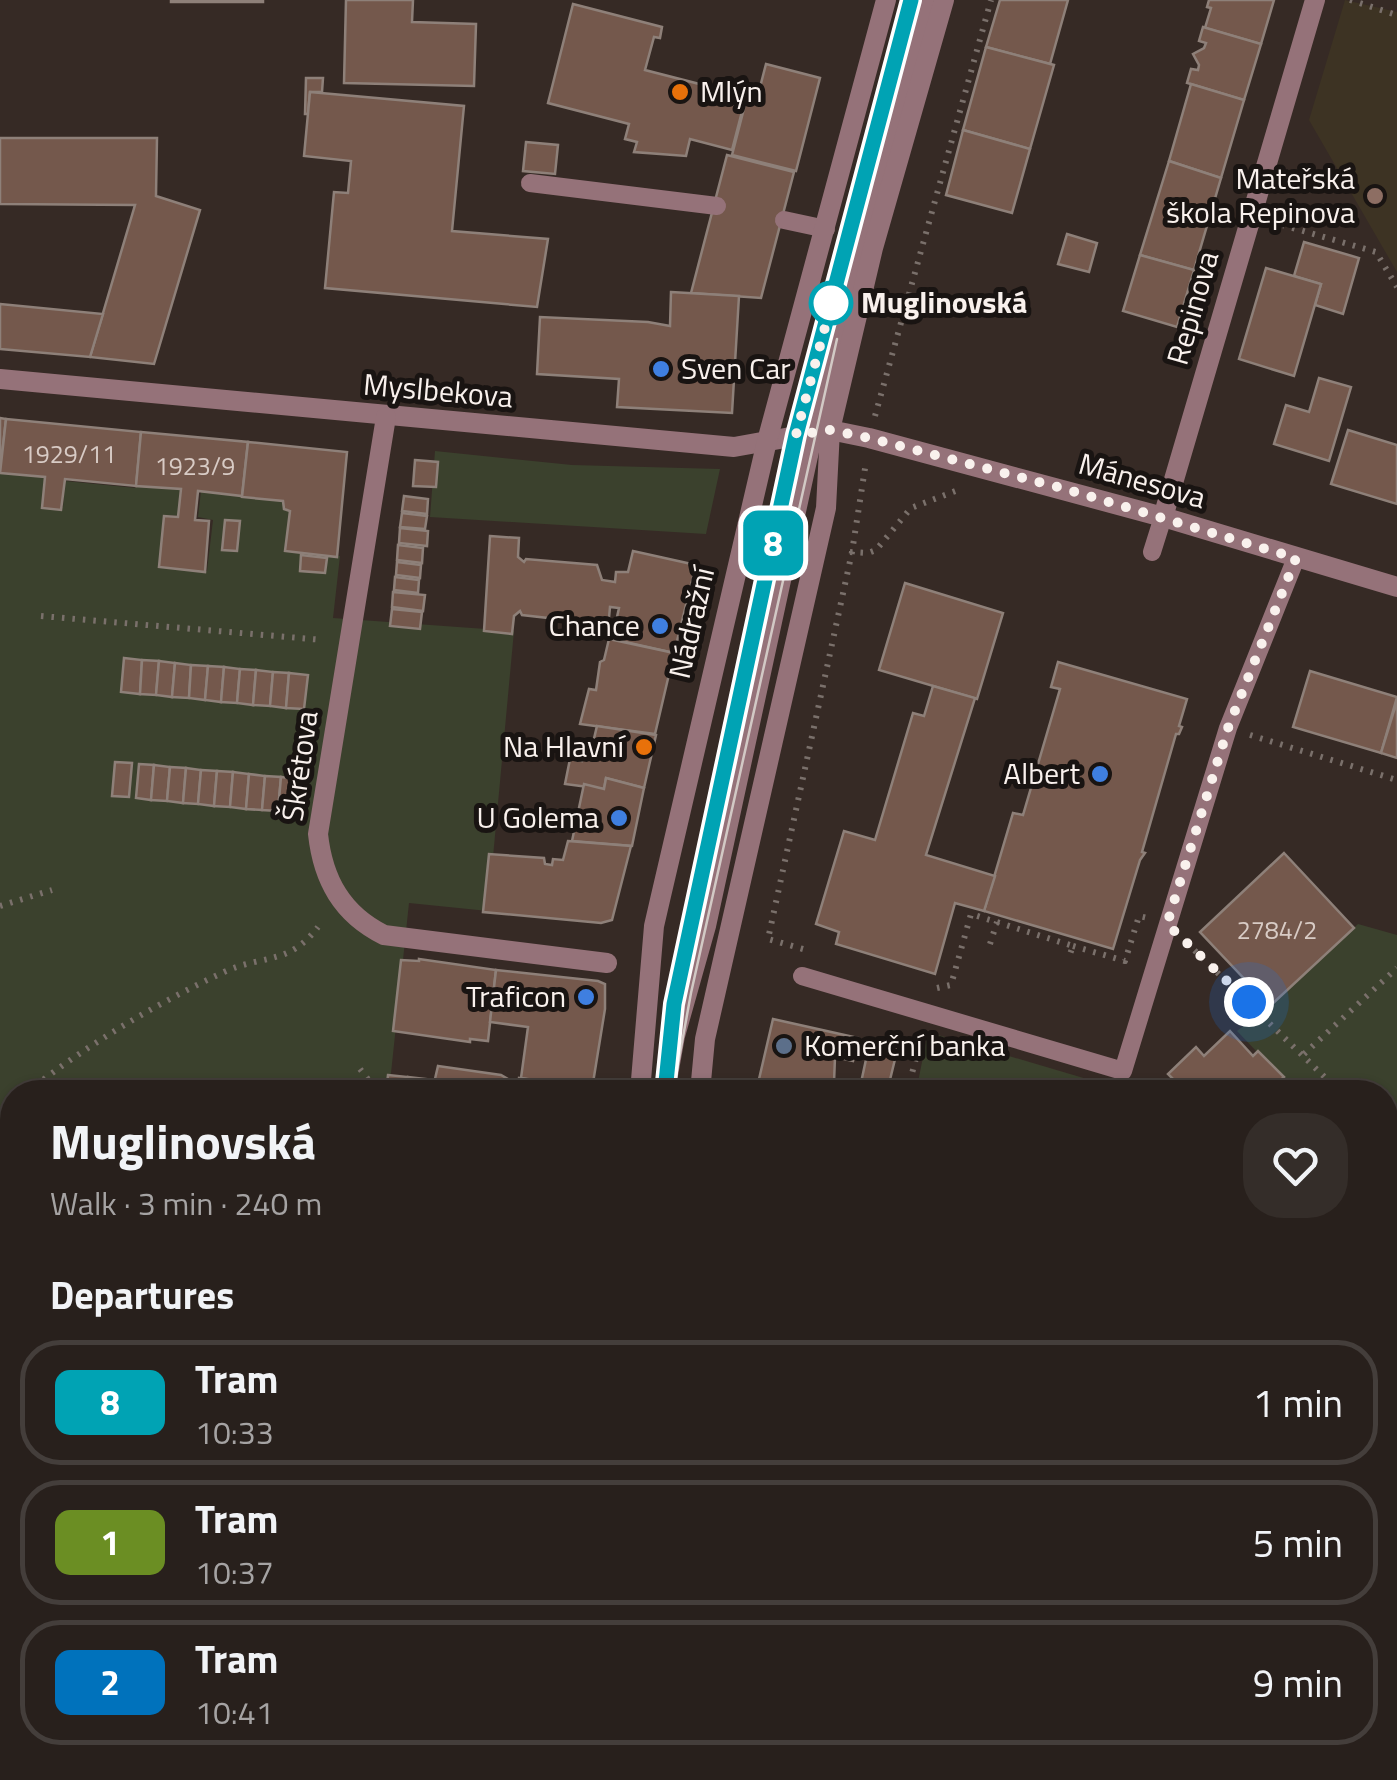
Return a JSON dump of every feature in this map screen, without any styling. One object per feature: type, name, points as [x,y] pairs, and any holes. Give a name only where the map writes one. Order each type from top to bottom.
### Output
[{"type":"street","name":"Nádražní","points":[[641,1080],[654,926],[767,441],[886,0]]},
{"type":"street","points":[[701,1080],[705,1040],[826,508],[813,432],[874,248],[944,0]]},
{"type":"street","name":"Repinova","points":[[1162,517],[1315,0]]},
{"type":"street","name":"Myslbekova","points":[[0,379],[734,447],[813,432],[869,438]]},
{"type":"street","name":"Škrétova","points":[[386,417],[318,834],[327,877],[347,909],[360,922],[384,935],[607,964]]},
{"type":"street","name":"Mánesova","points":[[869,438],[1162,517],[1397,587]]},
{"type":"lane","points":[[813,432],[911,0]]},
{"type":"lane","points":[[670,1080],[686,950],[860,243],[925,0]]},
{"type":"lane","points":[[530,183],[717,206]]},
{"type":"lane","points":[[784,220],[826,229]]},
{"type":"lane","points":[[1152,552],[1162,517]]},
{"type":"lane","points":[[802,976],[1124,1071],[1228,728],[1296,558]]},
{"type":"path","points":[[805,950],[768,939],[852,552],[869,438],[991,0]]},
{"type":"path","points":[[1350,0],[1397,15]]},
{"type":"path","points":[[1252,216],[1376,252],[1397,287]]},
{"type":"path","points":[[852,552],[876,550],[911,508],[972,485]]},
{"type":"path","points":[[42,616],[349,642]]},
{"type":"path","points":[[1228,728],[1397,780]]},
{"type":"path","points":[[0,906],[52,890]]},
{"type":"path","points":[[910,1080],[936,989],[951,985],[971,914],[1072,950],[1126,962],[1139,916],[1167,924],[1329,1080]]},
{"type":"path","points":[[990,944],[998,922]]},
{"type":"path","points":[[43,1080],[78,1053],[224,972],[289,954],[318,927]]},
{"type":"path","points":[[1304,1054],[1397,968]]},
{"type":"path","points":[[360,1069],[369,1080]]},
{"type":"shaded area","name":"Mateřská škola Repinova","points":[[1345,0],[1397,12],[1397,272],[1309,120]]},
{"type":"green space","points":[[435,451],[572,465],[720,469],[706,534],[430,517]]},
{"type":"green space","points":[[0,471],[47,475],[45,506],[63,507],[65,481],[184,488],[180,516],[167,515],[162,567],[207,571],[213,520],[198,517],[201,491],[294,503],[289,550],[340,556],[333,618],[514,631],[488,911],[409,903],[390,1080],[0,1080]]},
{"type":"green space","points":[[1358,924],[1397,935],[1397,1080],[1284,1080],[1237,1031],[1284,994]]},
{"type":"green space","points":[[928,1032],[1090,1080],[918,1080]]},
{"type":"building","points":[[263,0],[263,2],[171,2]]},
{"type":"building","points":[[346,0],[413,0],[412,22],[476,24],[474,86],[344,83]]},
{"type":"building","points":[[1000,0],[1068,0],[1050,64],[986,47]]},
{"type":"building","points":[[1209,0],[1274,0],[1261,44],[1205,28],[1211,8],[1207,7]]},
{"type":"building","points":[[573,4],[662,27],[660,38],[654,37],[645,70],[746,96],[732,150],[690,139],[686,156],[634,152],[637,142],[625,139],[629,124],[548,103]]},
{"type":"building","points":[[1203,27],[1261,44],[1244,100],[1187,83],[1191,69],[1198,70],[1193,54],[1206,43],[1199,41]]},
{"type":"building","points":[[986,47],[1054,65],[1030,149],[963,130]]},
{"type":"building","points":[[766,64],[820,78],[796,171],[732,155],[748,93],[758,95]]},
{"type":"building","points":[[306,78],[323,78],[322,92],[310,92],[308,114],[305,114]]},
{"type":"building","points":[[1191,84],[1244,100],[1221,178],[1169,161]]},
{"type":"building","points":[[310,92],[464,106],[452,231],[548,239],[537,307],[325,288],[334,192],[348,193],[351,161],[304,156]]},
{"type":"building","points":[[963,130],[1030,149],[1012,213],[946,195]]},
{"type":"building","points":[[0,138],[157,138],[156,196],[200,210],[154,364],[90,357],[135,205],[0,204]]},
{"type":"building","points":[[526,142],[558,145],[555,174],[523,171]]},
{"type":"building","points":[[727,155],[794,172],[761,298],[691,293]]},
{"type":"building","points":[[1169,161],[1221,178],[1194,270],[1140,255]]},
{"type":"building","points":[[1067,234],[1097,243],[1089,272],[1058,264]]},
{"type":"building","points":[[1304,242],[1359,258],[1343,314],[1315,305],[1321,284],[1294,276]]},
{"type":"building","points":[[1140,255],[1194,270],[1177,327],[1123,311]]},
{"type":"building","points":[[1266,268],[1321,284],[1294,376],[1239,359]]},
{"type":"building","points":[[671,292],[739,296],[732,413],[617,407],[619,379],[537,374],[540,317],[670,326]]},
{"type":"building","points":[[0,304],[103,314],[90,357],[0,349]]},
{"type":"building","points":[[1319,378],[1351,387],[1329,461],[1274,444],[1286,405],[1309,412]]},
{"type":"building","points":[[0,418],[6,419],[0,473]]},
{"type":"building","points":[[6,419],[141,432],[136,486],[65,479],[61,510],[42,508],[45,477],[0,473]]},
{"type":"building","points":[[1348,430],[1397,445],[1397,504],[1331,484]]},
{"type":"building","points":[[141,432],[248,442],[242,496],[198,491],[195,520],[209,521],[205,572],[159,567],[164,516],[178,517],[181,489],[136,486]]},
{"type":"building","points":[[248,442],[347,452],[337,557],[285,551],[290,511],[284,509],[283,501],[242,497]]},
{"type":"building","points":[[415,460],[438,462],[436,487],[413,486]]},
{"type":"building","points":[[404,496],[428,499],[427,514],[402,511]]},
{"type":"building","points":[[402,513],[427,516],[425,529],[400,527]]},
{"type":"building","points":[[225,520],[240,521],[237,551],[222,550]]},
{"type":"building","points":[[400,528],[428,531],[427,546],[399,543]]},
{"type":"building","points":[[490,536],[519,538],[518,557],[524,562],[526,559],[597,565],[602,580],[615,582],[616,572],[628,572],[633,551],[696,565],[674,653],[612,639],[619,608],[610,607],[609,618],[601,624],[522,615],[520,611],[514,616],[512,634],[484,631]]},
{"type":"building","points":[[398,545],[423,548],[422,563],[397,560]]},
{"type":"building","points":[[301,555],[327,558],[325,573],[300,571]]},
{"type":"building","points":[[397,562],[421,565],[420,578],[396,575]]},
{"type":"building","points":[[395,577],[419,580],[418,593],[394,590]]},
{"type":"building","points":[[905,583],[1003,613],[977,699],[879,670]]},
{"type":"building","points":[[393,592],[425,595],[423,611],[392,607]]},
{"type":"building","points":[[392,609],[422,612],[420,629],[390,626]]},
{"type":"building","points":[[609,639],[674,653],[655,734],[580,724],[589,689],[596,690],[600,662]]},
{"type":"building","points":[[124,658],[142,660],[140,694],[121,692]]},
{"type":"building","points":[[142,660],[159,661],[156,695],[140,694]]},
{"type":"building","points":[[159,661],[175,663],[172,697],[156,695]]},
{"type":"building","name":"Albert","points":[[1058,662],[1187,699],[1179,726],[1182,727],[1176,734],[1142,852],[1145,853],[1113,949],[984,911],[1013,813],[1023,815],[1060,689],[1051,687]]},
{"type":"building","points":[[175,663],[191,665],[189,698],[172,697]]},
{"type":"building","points":[[191,665],[208,666],[205,700],[189,698]]},
{"type":"building","points":[[208,666],[224,667],[221,702],[205,700]]},
{"type":"building","points":[[224,667],[240,669],[237,703],[221,702]]},
{"type":"building","points":[[240,669],[256,670],[253,705],[237,703]]},
{"type":"building","points":[[256,670],[273,672],[270,706],[253,705]]},
{"type":"building","points":[[1310,671],[1397,697],[1381,753],[1293,727]]},
{"type":"building","points":[[273,672],[289,673],[286,708],[270,706]]},
{"type":"building","points":[[289,673],[308,675],[304,709],[286,708]]},
{"type":"building","points":[[933,686],[975,698],[926,855],[995,876],[984,911],[955,903],[935,974],[836,944],[839,932],[816,924],[844,831],[875,840],[913,713],[924,716]]},
{"type":"building","points":[[1397,701],[1397,758],[1381,753]]},
{"type":"building","points":[[597,726],[656,735],[644,788],[606,778],[604,789],[565,784],[570,759],[582,761],[584,750],[591,751]]},
{"type":"building","points":[[115,762],[132,763],[129,797],[112,796]]},
{"type":"building","points":[[139,764],[154,765],[151,800],[136,798]]},
{"type":"building","points":[[154,765],[170,767],[167,801],[151,800]]},
{"type":"building","points":[[170,767],[186,768],[183,803],[167,801]]},
{"type":"building","points":[[186,768],[201,770],[198,804],[183,803]]},
{"type":"building","points":[[201,770],[217,771],[214,806],[198,804]]},
{"type":"building","points":[[217,771],[233,772],[230,807],[214,806]]},
{"type":"building","points":[[233,772],[249,774],[246,809],[230,807]]},
{"type":"building","points":[[249,774],[265,776],[262,810],[246,809]]},
{"type":"building","points":[[265,776],[281,777],[278,811],[262,810]]},
{"type":"building","points":[[281,777],[299,779],[296,813],[278,811]]},
{"type":"building","points":[[606,778],[644,788],[632,846],[572,841],[584,784],[604,789]]},
{"type":"building","points":[[568,841],[631,846],[612,920],[601,923],[483,912],[489,854],[544,858],[545,864],[552,865],[553,859],[563,860]]},
{"type":"building","points":[[1284,853],[1354,928],[1270,1006],[1200,932]]},
{"type":"building","points":[[401,960],[496,970],[488,1041],[393,1031]]},
{"type":"building","points":[[496,970],[605,984],[593,1080],[521,1078],[528,1027],[490,1022]]},
{"type":"building","points":[[773,1019],[858,1038],[853,1061],[835,1057],[834,1080],[759,1080]]},
{"type":"building","points":[[1230,1031],[1253,1056],[1258,1051],[1284,1077],[1174,1080],[1168,1074],[1196,1047],[1204,1056]]},
{"type":"building","points":[[870,1041],[898,1047],[890,1080],[862,1080]]},
{"type":"building","points":[[438,1066],[501,1075],[510,1080],[435,1080]]},
{"type":"building","points":[[388,1075],[408,1077],[408,1080],[387,1080]]},
{"type":"tram line","points":[[658,1080],[796,435],[911,0]]},
{"type":"tram line","name":"8","points":[[666,1080],[674,1004],[796,435],[911,0]]},
{"type":"tram line","points":[[675,1080],[691,993],[837,339]]},
{"type":"place","name":"Mlýn","points":[[680,92]]},
{"type":"place","name":"Mateřská škola Repinova","points":[[1375,196]]},
{"type":"place","name":"Muglinovská","points":[[831,303]]},
{"type":"place","name":"Sven Car","points":[[661,369]]},
{"type":"place","name":"Chance","points":[[660,626]]},
{"type":"place","name":"Na Hlavní","points":[[644,747]]},
{"type":"place","name":"Albert","points":[[1100,774]]},
{"type":"place","name":"U Golema","points":[[619,818]]},
{"type":"place","name":"Traficon","points":[[586,997]]},
{"type":"place","name":"Komerční banka","points":[[784,1046]]},
{"type":"route","points":[[831,303],[835,290],[796,435],[830,430],[869,438],[1062,488],[1296,558],[1228,728],[1167,924],[1249,1002]]}]
